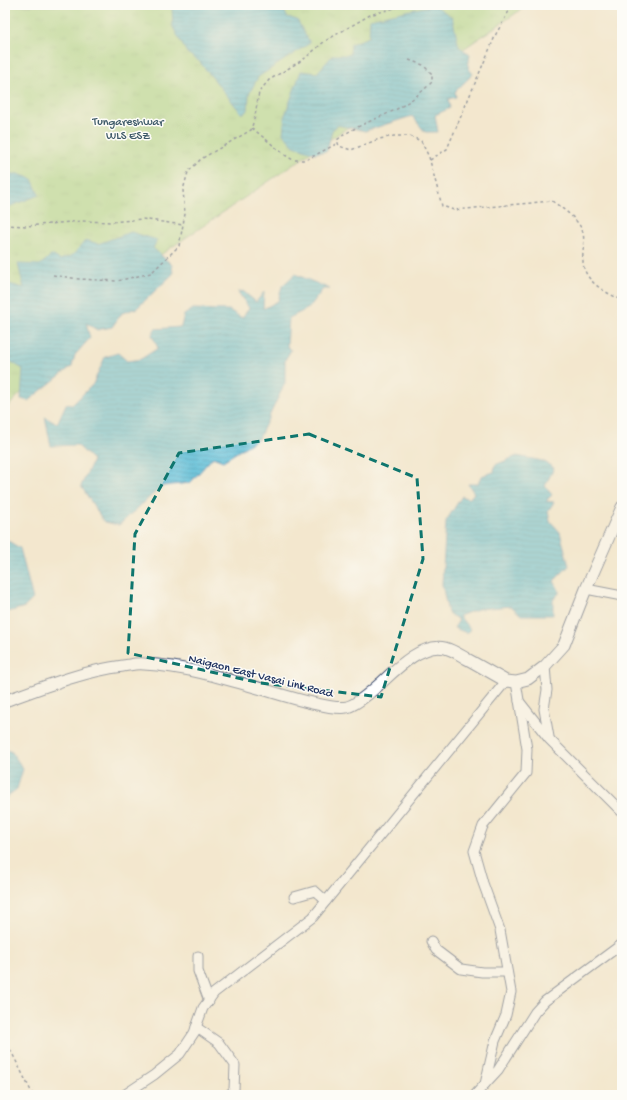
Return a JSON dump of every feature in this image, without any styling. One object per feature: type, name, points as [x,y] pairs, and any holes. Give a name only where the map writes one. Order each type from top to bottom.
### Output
[{"type":"street","points":[[124,1095],[154,1075],[180,1054],[194,1033],[203,1008],[214,993],[313,917],[511,682],[528,679],[545,666],[564,645],[586,589],[622,507]]},
{"type":"street","points":[[586,589],[622,596]]},
{"type":"street","name":"Naigaon East Vasai Link Road","points":[[5,701],[56,682],[105,668],[143,664],[180,668],[306,701],[333,707],[347,707],[357,702],[378,686],[402,664],[418,654],[433,648],[445,648],[455,652],[511,682]]},
{"type":"street","points":[[545,666],[547,690],[544,709],[549,739]]},
{"type":"street","points":[[485,1084],[495,1041],[506,1015],[511,992],[500,930],[483,883],[474,851],[483,826],[526,773],[527,749],[518,700],[511,682]]},
{"type":"street","points":[[518,700],[549,739],[622,812]]},
{"type":"street","points":[[294,897],[315,891],[326,901]]},
{"type":"street","points":[[431,941],[436,950],[461,969],[482,972],[508,972]]},
{"type":"street","points":[[475,1095],[498,1070],[535,1012],[545,1001],[622,944]]},
{"type":"street","points":[[198,956],[198,971],[209,1001]]},
{"type":"street","points":[[196,1027],[219,1043],[235,1065],[234,1090],[229,1095]]},
{"type":"path","points":[[53,275],[79,279],[117,281],[151,273],[178,246],[185,214],[183,190],[188,172],[201,159],[251,130],[259,92],[269,80],[304,59],[325,41],[370,15],[405,5]]},
{"type":"path","points":[[430,160],[448,148],[496,34],[509,11],[509,5]]},
{"type":"path","points":[[252,128],[285,156],[293,160],[306,160],[338,143],[337,140],[347,132],[396,109],[419,94],[432,82],[432,74],[424,65],[408,60]]},
{"type":"path","points":[[338,143],[340,146],[351,150],[379,139],[394,136],[410,136],[421,141],[430,160],[442,206],[454,210],[552,201],[576,220],[584,233],[583,263],[590,281],[622,300]]},
{"type":"path","points":[[5,225],[27,226],[82,221],[112,222],[142,219],[183,225]]},
{"type":"path","points":[[5,1039],[33,1095]]},
{"type":"highlighted area","points":[[309,434],[417,478],[423,559],[381,697],[260,683],[128,653],[135,534],[179,453]]},
{"type":"green space","name":"Tungareshwar WLS ESZ","points":[[5,5],[528,5],[131,275],[5,410]]},
{"type":"water","points":[[172,5],[287,5],[284,10],[287,17],[297,20],[310,43],[258,77],[249,94],[248,110],[242,114],[199,61],[187,53],[173,27]]},
{"type":"water","points":[[434,5],[452,17],[459,47],[470,54],[468,68],[473,74],[455,92],[456,97],[448,99],[450,108],[435,115],[438,132],[425,132],[412,116],[365,131],[338,125],[332,130],[327,151],[315,153],[294,146],[283,134],[285,115],[301,71],[317,73],[333,55],[350,55],[351,44],[369,37],[370,19]]},
{"type":"water","points":[[5,174],[18,174],[32,179],[39,195],[8,207],[5,204]]},
{"type":"water","points":[[131,232],[157,240],[153,248],[172,265],[173,274],[137,308],[122,313],[112,327],[97,330],[86,323],[90,338],[75,355],[72,366],[28,401],[21,399],[23,369],[5,358],[5,283],[24,288],[18,264],[40,265],[52,255],[60,260],[73,255],[86,240],[98,244]]},
{"type":"water","points":[[295,274],[330,289],[323,289],[309,308],[289,318],[287,346],[291,350],[285,360],[285,383],[259,438],[223,461],[213,457],[190,483],[162,486],[119,525],[104,522],[81,486],[93,460],[77,445],[51,446],[45,417],[57,424],[66,404],[72,405],[93,384],[105,357],[118,353],[127,361],[141,359],[158,348],[152,335],[155,329],[181,327],[184,315],[193,309],[229,310],[242,318],[249,308],[238,292],[243,291],[256,302],[264,292],[263,309],[278,301],[282,286]]},
{"type":"water","points":[[517,456],[543,461],[554,468],[545,486],[552,495],[546,501],[554,502],[548,511],[550,521],[560,532],[569,566],[554,581],[560,592],[553,600],[553,615],[521,615],[511,606],[478,609],[459,616],[470,629],[467,633],[454,628],[459,620],[448,613],[442,584],[446,521],[462,496],[469,499],[474,493],[468,484],[478,484],[481,476],[494,472],[495,465]]},
{"type":"water","points":[[5,539],[20,548],[33,599],[25,607],[5,613]]},
{"type":"water","points":[[5,749],[12,752],[23,769],[17,789],[5,798]]}]
